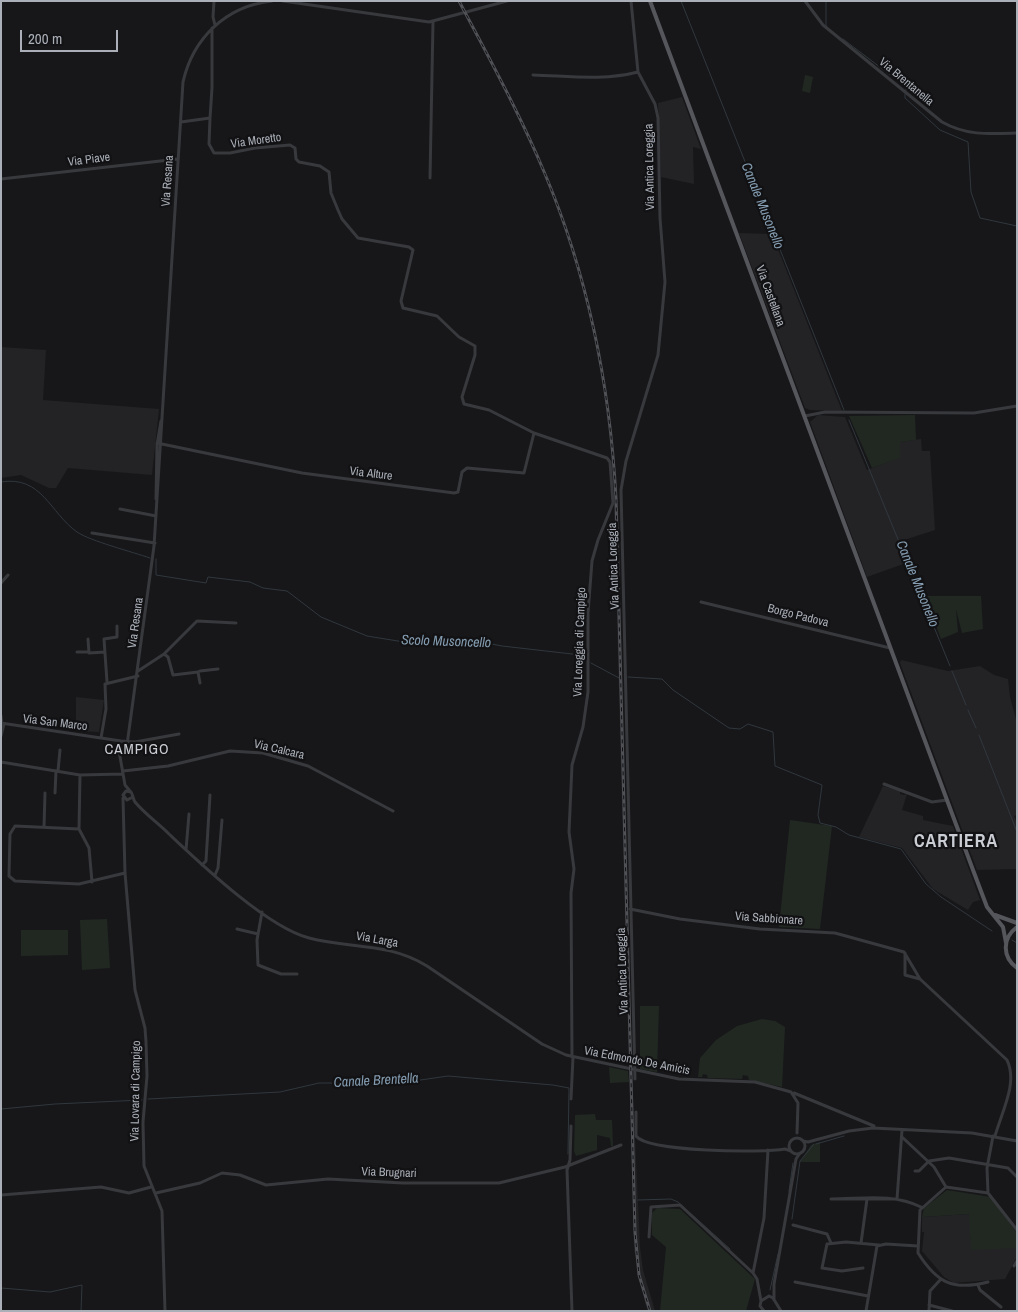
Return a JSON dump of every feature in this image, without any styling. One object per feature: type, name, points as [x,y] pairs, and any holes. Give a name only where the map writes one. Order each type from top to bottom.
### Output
[{"type":"main road","name":"Via Castellana","points":[[650,1],[890,648]]},
{"type":"main road","points":[[890,648],[982,894],[992,913],[1003,927],[1007,956],[1016,969]]},
{"type":"main road","points":[[992,913],[1006,921],[1017,923]]},
{"type":"main road","points":[[1006,943],[1009,934],[1017,927]]},
{"type":"street","points":[[214,1],[213,17],[216,25]]},
{"type":"street","name":"Via Resana","points":[[125,744],[138,676],[155,543],[158,443],[163,410],[184,82],[187,68],[196,48],[212,28],[243,8],[272,1]]},
{"type":"street","points":[[283,1],[417,22],[433,22],[507,1]]},
{"type":"street","name":"Via Antica Loreggia","points":[[631,1],[638,72],[655,104],[658,118],[660,218],[665,282],[658,355],[626,461],[621,490],[630,909],[636,1070],[634,1079]]},
{"type":"street","name":"Via Brentanella","points":[[805,1],[808,8],[823,25],[942,122],[971,133],[1017,133]]},
{"type":"street","points":[[430,178],[433,22]]},
{"type":"street","points":[[181,122],[210,118],[212,28]]},
{"type":"street","points":[[533,74],[596,78],[618,77],[638,72]]},
{"type":"street","name":"Via Moretto","points":[[210,118],[210,144],[214,153],[294,146],[299,162],[320,166],[329,172],[331,193],[338,210],[347,226],[358,238],[409,247],[413,250],[401,306],[411,311],[437,316],[457,335],[476,348],[462,396],[463,402],[469,406],[488,410],[534,433]]},
{"type":"street","name":"Via Piave","points":[[1,179],[178,159]]},
{"type":"street","points":[[804,416],[825,412],[974,412],[1017,406]]},
{"type":"street","name":"Via Alture","points":[[158,443],[302,473],[454,493],[458,492],[462,472],[466,468],[524,474],[534,433]]},
{"type":"street","name":"Via Loreggia di Campigo","points":[[534,433],[607,458],[612,472],[612,505],[592,561],[588,616],[589,685],[584,723],[572,770],[569,832],[574,869],[571,893],[571,1099]]},
{"type":"street","points":[[120,509],[156,516]]},
{"type":"street","points":[[92,533],[155,543]]},
{"type":"street","points":[[1,583],[8,574]]},
{"type":"street","name":"Borgo Padova","points":[[701,602],[890,648]]},
{"type":"street","points":[[138,671],[164,654],[197,621],[236,623]]},
{"type":"street","points":[[100,738],[106,706],[104,688],[108,682],[104,640],[117,637],[117,626]]},
{"type":"street","points":[[88,639],[89,652]]},
{"type":"street","points":[[78,652],[105,652]]},
{"type":"street","points":[[164,654],[168,658],[173,675],[218,669]]},
{"type":"street","points":[[198,672],[200,683]]},
{"type":"street","points":[[108,682],[138,676]]},
{"type":"street","points":[[1,716],[1,736]]},
{"type":"street","name":"Via San Marco","points":[[2,724],[107,739],[125,744]]},
{"type":"street","points":[[118,748],[125,744],[179,734]]},
{"type":"street","points":[[107,739],[118,748]]},
{"type":"street","points":[[118,748],[125,744]]},
{"type":"street","name":"Via Lovara di Campigo","points":[[122,762],[125,744]]},
{"type":"street","name":"Via Lovara di Campigo","points":[[118,748],[123,774],[125,873],[135,994],[146,1036],[147,1076],[143,1147],[144,1166],[151,1187],[156,1193],[163,1219],[165,1311]]},
{"type":"street","points":[[55,793],[60,750]]},
{"type":"street","name":"Via Calcara","points":[[1,762],[80,775],[123,774],[168,766],[230,751],[263,753],[308,766],[393,811]]},
{"type":"street","name":"Via Lovara di Campigo","points":[[123,774],[126,788],[130,791],[130,799]]},
{"type":"street","points":[[80,775],[79,829],[89,848],[92,882]]},
{"type":"street","points":[[884,784],[932,802],[947,800]]},
{"type":"street","points":[[130,791],[126,791],[123,796],[130,799]]},
{"type":"street","points":[[44,827],[45,792]]},
{"type":"street","points":[[202,865],[206,861],[210,795]]},
{"type":"street","points":[[123,809],[124,803],[130,799]]},
{"type":"street","name":"Via Larga","points":[[130,799],[215,876],[289,930],[307,938],[384,948],[408,956],[427,966],[542,1044],[572,1057]]},
{"type":"street","points":[[186,850],[189,814]]},
{"type":"street","points":[[215,876],[218,868],[222,820]]},
{"type":"street","points":[[79,829],[18,825],[11,830],[9,873],[15,881],[79,884],[125,873]]},
{"type":"street","name":"Via Sabbionare","points":[[630,909],[680,919],[760,929],[835,933],[905,953]]},
{"type":"street","points":[[262,912],[258,934],[259,967],[274,970],[281,974],[298,974]]},
{"type":"street","points":[[237,929],[258,934]]},
{"type":"street","points":[[905,953],[905,975],[920,979]]},
{"type":"street","points":[[905,953],[920,979],[1007,1060],[1015,1071],[1016,1079]]},
{"type":"street","name":"Via Edmondo De Amicis","points":[[572,1057],[690,1080],[755,1082],[788,1091],[880,1128]]},
{"type":"street","points":[[1016,1086],[994,1136],[988,1165],[988,1193],[1017,1230]]},
{"type":"street","points":[[784,1149],[790,1145],[797,1133],[798,1104],[794,1094],[788,1091]]},
{"type":"street","points":[[788,1091],[795,1100],[797,1115]]},
{"type":"street","points":[[798,1104],[802,1099],[807,1098]]},
{"type":"street","points":[[636,1112],[636,1136],[641,1141],[677,1148],[720,1152],[784,1149],[800,1153]]},
{"type":"street","points":[[857,1120],[861,1124],[859,1129]]},
{"type":"street","points":[[570,1126],[569,1164],[567,1170],[572,1311]]},
{"type":"street","name":"Via Edmondo De Amicis","points":[[808,1142],[859,1129],[880,1128],[994,1136],[1017,1140]]},
{"type":"street","points":[[896,1199],[902,1130]]},
{"type":"street","points":[[797,1133],[802,1140],[804,1148]]},
{"type":"street","points":[[901,1137],[929,1161],[942,1178],[946,1187]]},
{"type":"street","points":[[781,1311],[774,1300],[772,1292],[796,1159],[808,1142],[794,1139]]},
{"type":"street","name":"Via Brugnari","points":[[156,1193],[200,1183],[222,1173],[240,1175],[266,1185],[328,1179],[404,1183],[491,1184],[556,1169],[621,1145]]},
{"type":"street","points":[[790,1145],[796,1159]]},
{"type":"street","points":[[753,1273],[764,1218],[768,1150]]},
{"type":"street","points":[[915,1170],[919,1171],[929,1161],[949,1158],[1010,1169],[1017,1177]]},
{"type":"street","points":[[1,1195],[101,1187],[129,1193],[151,1187]]},
{"type":"street","points":[[988,1193],[946,1187],[921,1207],[919,1212],[918,1246],[919,1254],[941,1279],[954,1286],[978,1285],[988,1282]]},
{"type":"street","points":[[861,1243],[867,1199]]},
{"type":"street","points":[[831,1200],[896,1199],[908,1200],[921,1207]]},
{"type":"street","points":[[649,1237],[651,1207],[678,1205],[753,1273],[760,1294],[760,1306],[764,1311]]},
{"type":"street","points":[[793,1225],[827,1234],[832,1243]]},
{"type":"street","points":[[863,1268],[842,1271],[822,1268],[827,1244],[861,1243],[918,1246]]},
{"type":"street","points":[[866,1311],[876,1248],[879,1245]]},
{"type":"street","points":[[1014,1266],[1017,1261]]},
{"type":"street","points":[[929,1311],[930,1291],[941,1279]]},
{"type":"street","points":[[795,1282],[868,1296]]},
{"type":"street","points":[[978,1285],[980,1290],[1001,1307]]},
{"type":"street","points":[[761,1301],[772,1292]]},
{"type":"street","points":[[760,1294],[774,1300]]},
{"type":"street","points":[[929,1305],[952,1311]]},
{"type":"shaded area","points":[[805,75],[813,77],[810,93],[802,91]]},
{"type":"shaded area","points":[[682,97],[701,149],[693,147],[694,184],[661,177],[658,103]]},
{"type":"shaded area","points":[[739,233],[772,234],[842,411],[810,410],[805,408]]},
{"type":"shaded area","points":[[1,347],[46,350],[43,400],[159,409],[152,475],[68,468],[56,488],[49,488],[21,475],[1,478]]},
{"type":"shaded area","points":[[818,415],[845,417],[867,470],[899,458],[900,442],[921,439],[922,451],[930,451],[935,530],[898,542],[906,563],[867,577],[810,422]]},
{"type":"shaded area","points":[[915,415],[916,440],[900,442],[900,458],[872,468],[849,416]]},
{"type":"shaded area","points":[[614,504],[618,507],[619,537],[632,1067],[629,1066]]},
{"type":"shaded area","points":[[925,596],[981,596],[983,629],[962,633],[956,609],[958,632],[941,639]]},
{"type":"shaded area","points":[[901,660],[948,671],[980,666],[994,675],[1008,679],[1010,697],[1017,723],[1017,815],[1014,816],[1017,823],[1017,869],[977,870],[900,663]]},
{"type":"shaded area","points":[[76,697],[104,700],[99,732],[76,731]]},
{"type":"shaded area","points":[[883,786],[900,791],[900,794],[907,794],[902,810],[923,816],[923,820],[953,826],[980,900],[973,902],[968,910],[933,889],[902,848],[859,837]]},
{"type":"shaded area","points":[[790,820],[832,826],[820,929],[779,927]]},
{"type":"shaded area","points":[[107,919],[110,968],[82,970],[80,920]]},
{"type":"shaded area","points":[[21,930],[68,930],[68,955],[21,956]]},
{"type":"shaded area","points":[[640,1006],[659,1006],[657,1072],[640,1069]]},
{"type":"shaded area","points":[[762,1019],[775,1021],[785,1027],[782,1087],[749,1080],[748,1076],[743,1075],[742,1079],[708,1078],[707,1075],[703,1074],[702,1077],[698,1077],[700,1058],[716,1040],[737,1026]]},
{"type":"shaded area","points":[[609,1067],[628,1071],[629,1082],[610,1083]]},
{"type":"shaded area","points":[[629,1070],[632,1071],[640,1247],[643,1270],[655,1311],[648,1311],[645,1303],[634,1249]]},
{"type":"shaded area","points":[[595,1114],[596,1120],[612,1120],[613,1146],[611,1146],[610,1138],[597,1135],[597,1150],[576,1156],[574,1151],[575,1115]]},
{"type":"shaded area","points":[[820,1142],[820,1162],[800,1162],[811,1145]]},
{"type":"shaded area","points":[[947,1190],[991,1197],[1017,1233],[1017,1248],[971,1250],[969,1214],[922,1217],[924,1208]]},
{"type":"shaded area","points":[[657,1208],[680,1209],[755,1279],[746,1311],[660,1311],[666,1247],[652,1235],[652,1213]]},
{"type":"shaded area","points":[[969,1214],[1017,1248],[1017,1257],[1005,1279],[954,1283],[944,1277],[922,1251],[924,1232],[922,1232],[922,1217]]},
{"type":"waterway","name":"Canale Musonello","points":[[681,1],[844,410]]},
{"type":"waterway","points":[[826,1],[826,26]]},
{"type":"waterway","points":[[843,39],[906,87],[906,90]]},
{"type":"waterway","points":[[905,94],[905,98],[940,130],[968,142],[971,192],[980,218],[1017,226]]},
{"type":"waterway","name":"Canale Musonello","points":[[849,420],[950,666]]},
{"type":"waterway","name":"Scolo Musoncello","points":[[1,482],[15,481],[26,484],[36,490],[77,532],[101,543],[150,558]]},
{"type":"waterway","name":"Scolo Musoncello","points":[[156,559],[156,575],[206,583],[208,577],[250,582],[263,588],[287,591],[321,617],[367,636],[404,642],[471,640],[502,646],[581,655],[587,658]]},
{"type":"waterway","name":"Scolo Musoncello","points":[[591,663],[619,678]]},
{"type":"waterway","name":"Canale Musonello","points":[[952,671],[966,705]]},
{"type":"waterway","name":"Scolo Musoncello","points":[[628,677],[662,679],[673,690],[729,728],[740,729],[748,724],[773,732],[775,766],[822,785],[818,815],[820,823],[836,827],[849,835],[901,849],[926,884],[941,897],[992,931]]},
{"type":"waterway","name":"Canale Musonello","points":[[968,710],[976,728]]},
{"type":"waterway","name":"Canale Musonello","points":[[979,735],[1017,832]]},
{"type":"waterway","name":"Scolo Musoncello","points":[[1012,940],[1017,943]]},
{"type":"waterway","name":"Canale Brentella","points":[[148,1099],[280,1092],[319,1083],[400,1083],[448,1076],[553,1085],[569,1088],[568,1154]]},
{"type":"waterway","name":"Canale Brentella","points":[[1,1109],[55,1104],[142,1100]]},
{"type":"waterway","points":[[816,1144],[844,1136]]},
{"type":"waterway","points":[[792,1219],[800,1161],[814,1144]]},
{"type":"waterway","points":[[789,1191],[793,1163]]},
{"type":"waterway","name":"Canale Brentella","points":[[638,1200],[671,1199],[678,1202],[730,1249]]},
{"type":"waterway","points":[[770,1290],[778,1254]]},
{"type":"waterway","points":[[1,1288],[50,1292],[82,1285],[81,1311]]},
{"type":"railway","points":[[459,1],[525,130],[560,213],[585,292],[602,374],[608,415],[616,498],[635,1232],[639,1275],[650,1311]]},
{"type":"district","name":"CAMPIGO","points":[[137,750]]},
{"type":"district","name":"CARTIERA","points":[[956,842]]}]
